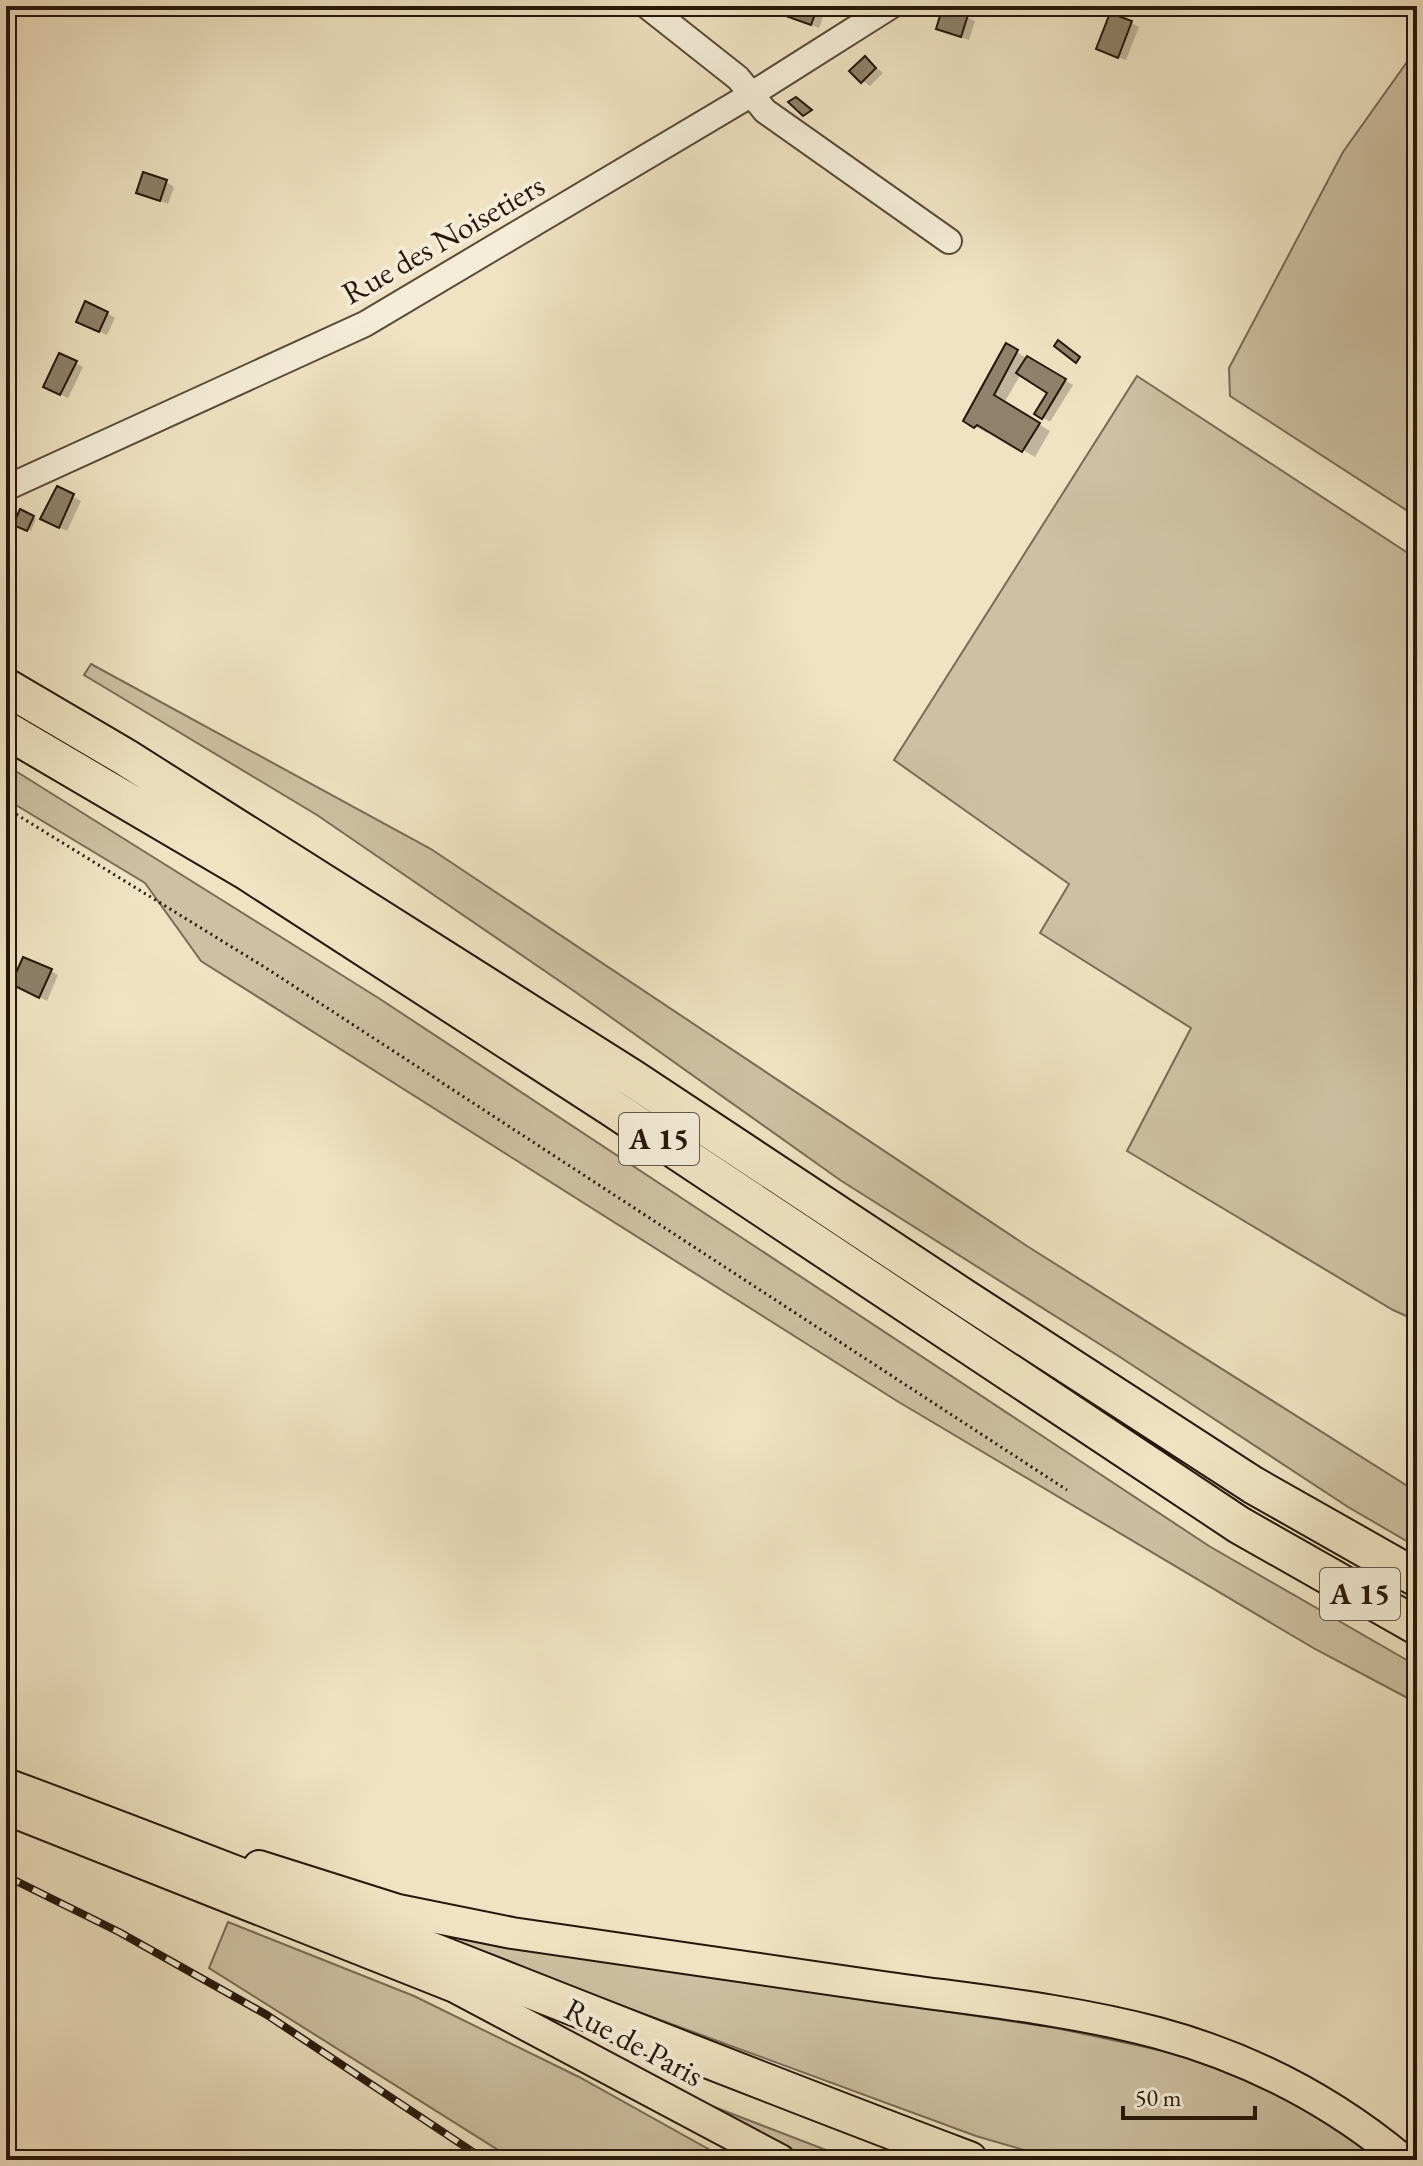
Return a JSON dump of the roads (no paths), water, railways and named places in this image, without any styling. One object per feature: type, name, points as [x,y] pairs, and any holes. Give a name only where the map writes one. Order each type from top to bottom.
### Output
[{"type":"highway","name":"A 15","points":[[6,687],[125,757],[632,1078],[1253,1485],[1417,1578]]},
{"type":"highway","name":"A 15","points":[[6,730],[259,880],[625,1117],[1239,1525],[1417,1626]]},
{"type":"highway","points":[[6,1786],[969,2160]]},
{"type":"highway","points":[[455,1987],[902,2160]]},
{"type":"main road","points":[[6,1786],[312,1884],[437,1919],[1053,2012],[1159,2033],[1228,2056],[1294,2087],[1358,2125],[1403,2160]]},
{"type":"main road","name":"Rue de Paris","points":[[6,1809],[455,1987],[780,2160]]},
{"type":"street","points":[[647,6],[738,78],[765,111],[949,241]]},
{"type":"street","name":"Rue des Noisetiers","points":[[6,488],[365,324],[752,94],[891,6]]},
{"type":"railway","points":[[6,1876],[119,1932],[267,2015],[485,2160]]}]
